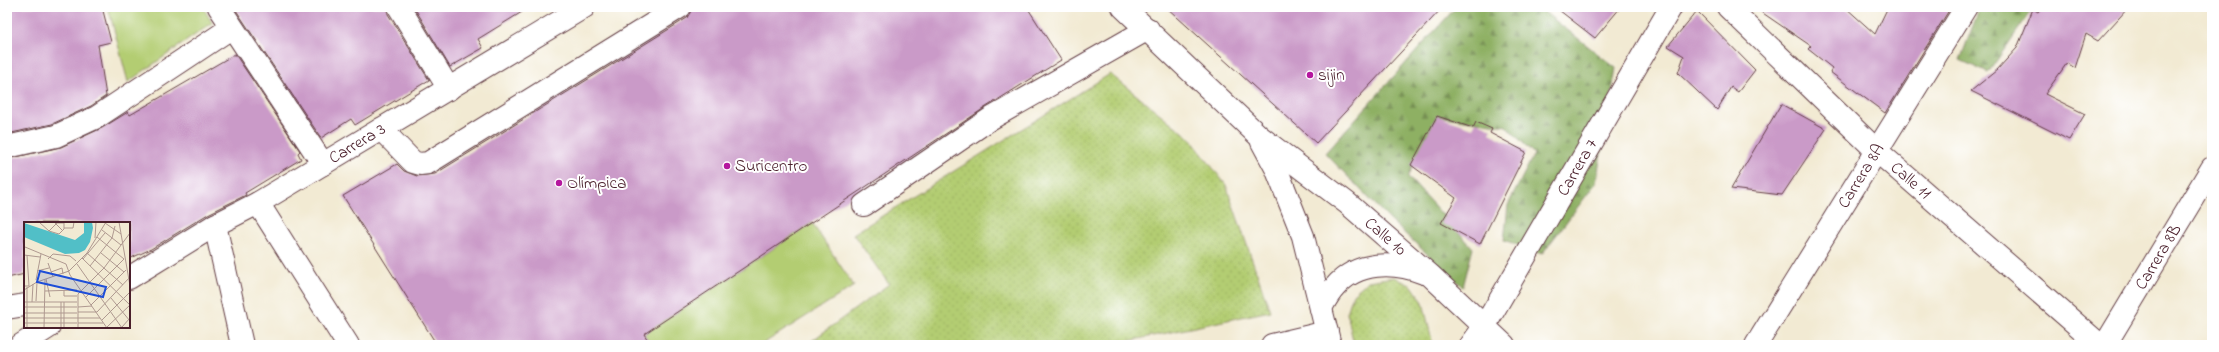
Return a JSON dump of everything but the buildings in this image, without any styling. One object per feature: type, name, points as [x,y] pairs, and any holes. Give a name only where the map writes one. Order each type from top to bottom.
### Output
[{"type":"street","points":[[219,7],[231,28],[323,164]]},
{"type":"street","points":[[399,7],[450,89]]},
{"type":"street","name":"Carrera 3","points":[[130,277],[215,225],[258,203],[381,128],[450,89],[584,7]]},
{"type":"street","name":"Calle 10","points":[[1123,7],[1148,29],[1259,136],[1347,203],[1430,275],[1504,345]]},
{"type":"street","name":"Carrera 7","points":[[1471,345],[1484,327],[1671,7]]},
{"type":"street","name":"Calle 11","points":[[1728,7],[1877,151],[2100,345]]},
{"type":"street","name":"Carrera 8A","points":[[1756,345],[1966,7]]},
{"type":"street","points":[[381,128],[412,162],[420,164],[428,163],[672,9]]},
{"type":"street","points":[[7,147],[56,136],[97,117],[231,28]]},
{"type":"street","points":[[864,206],[990,119],[1148,29]]},
{"type":"street","name":"Calle 10","points":[[1259,136],[1276,168],[1291,202],[1313,272],[1328,338]]},
{"type":"street","name":"Carrera 8B","points":[[2105,345],[2212,168]]},
{"type":"street","points":[[258,203],[348,345]]},
{"type":"street","points":[[215,225],[242,345]]},
{"type":"street","points":[[1321,308],[1335,287],[1356,272],[1380,264],[1406,266],[1430,275]]},
{"type":"street","points":[[7,308],[24,305]]},
{"type":"street","points":[[21,345],[48,328]]},
{"type":"street","points":[[1272,345],[1328,338]]},
{"type":"green space","points":[[108,7],[203,7],[212,23],[128,82]]},
{"type":"green space","points":[[1456,7],[1538,7],[1616,68],[1596,183],[1542,254],[1504,240],[1508,205],[1534,154],[1506,126],[1437,116],[1408,177],[1473,248],[1463,287],[1390,220],[1325,153]]},
{"type":"green space","points":[[1980,7],[2034,7],[1988,73],[1960,60]]},
{"type":"green space","points":[[1110,74],[1189,137],[1226,185],[1270,311],[1110,345],[806,345],[889,284],[853,234]]},
{"type":"green space","points":[[812,223],[854,286],[761,345],[651,345],[644,334]]},
{"type":"green space","points":[[1394,277],[1412,286],[1423,302],[1433,345],[1354,345],[1347,313],[1353,294],[1368,281]]},
{"type":"place","name":"sijin","points":[[1310,75]]},
{"type":"place","name":"Suricentro","points":[[727,166]]},
{"type":"place","name":"Olímpica","points":[[559,183]]}]
